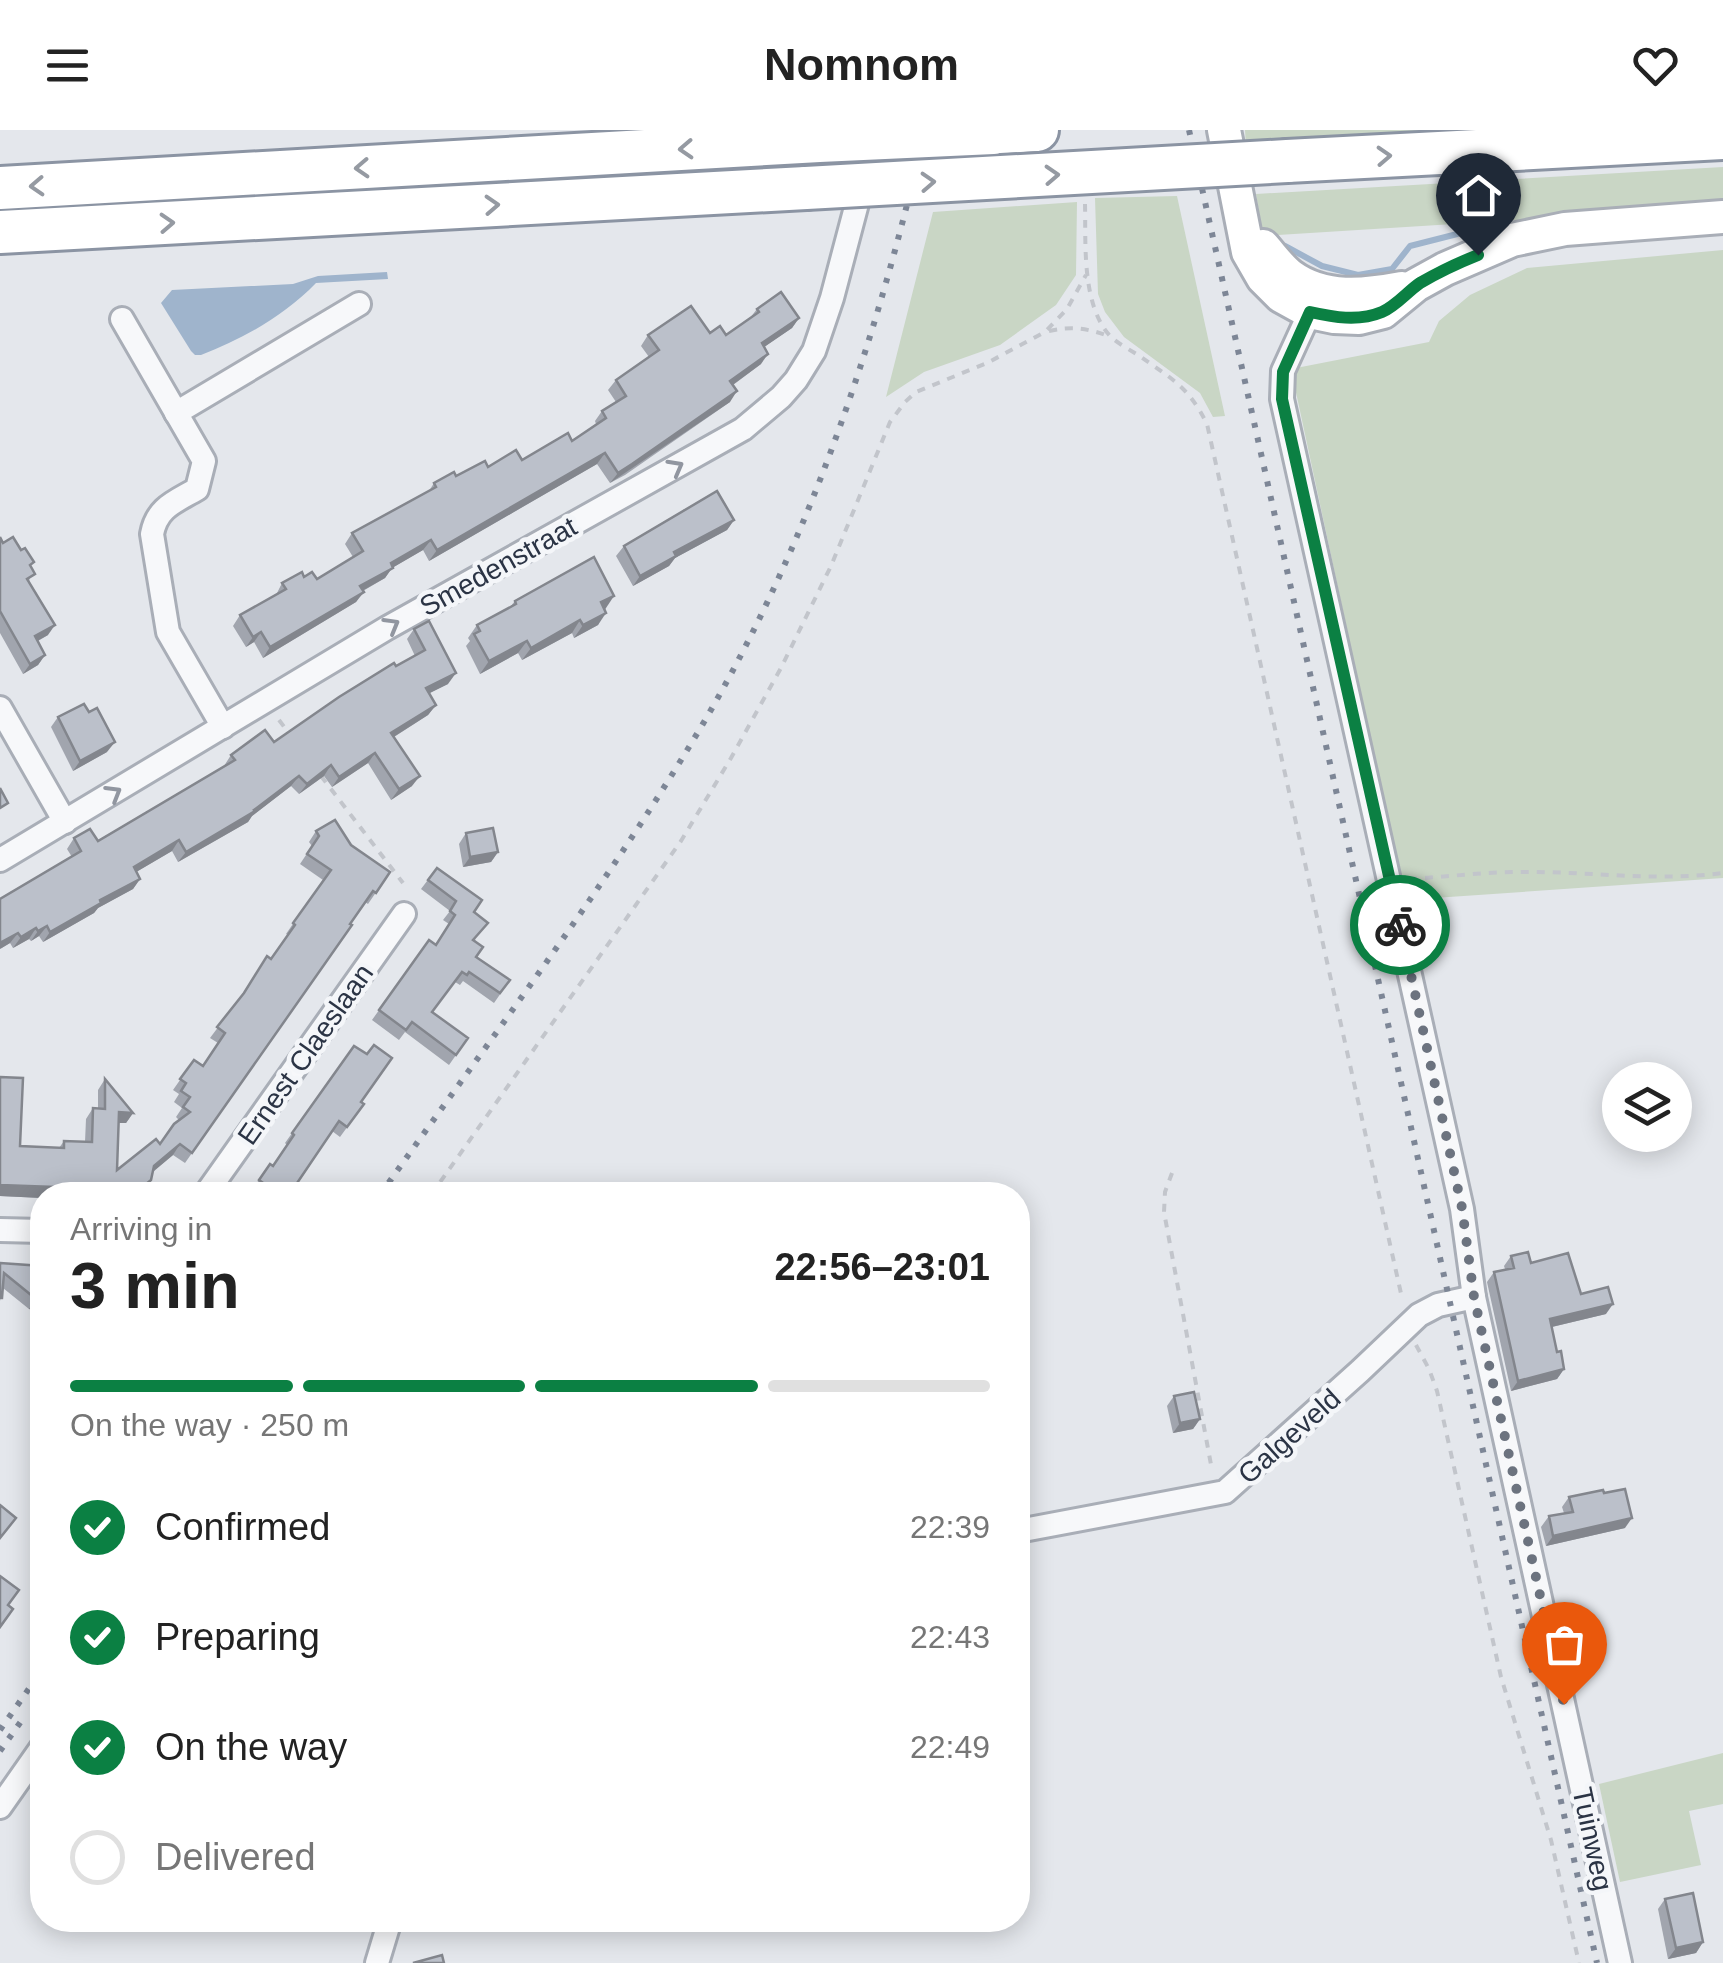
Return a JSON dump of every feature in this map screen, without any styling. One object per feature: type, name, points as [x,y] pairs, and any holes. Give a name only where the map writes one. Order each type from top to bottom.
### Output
[{"type":"highway","points":[[0,188],[1037,130]]},
{"type":"highway","points":[[0,232],[1723,138]]},
{"type":"street","name":"Smedenstraat","points":[[0,860],[387,628],[744,430],[762,415],[796,380],[814,351],[832,298],[876,130]]},
{"type":"street","points":[[1224,130],[1248,252],[1263,278],[1281,296],[1310,312],[1334,317],[1359,318],[1384,312],[1444,269],[1512,240],[1565,229],[1723,218]]},
{"type":"street","points":[[1241,211],[1261,244],[1292,276],[1325,292],[1363,295],[1416,286]]},
{"type":"street","points":[[176,414],[360,304]]},
{"type":"street","name":"Tuinweg","points":[[1310,312],[1283,372],[1282,399],[1462,1208],[1474,1297],[1620,1963]]},
{"type":"street","points":[[122,320],[204,460],[197,489],[161,511],[152,534],[168,632],[223,727]]},
{"type":"street","points":[[0,708],[65,822]]},
{"type":"street","name":"Ernest Claeslaan","points":[[214,1182],[404,914]]},
{"type":"street","points":[[0,1230],[30,1231]]},
{"type":"street","name":"Galgeveld","points":[[1030,1529],[1217,1495],[1234,1486],[1419,1315],[1438,1305],[1474,1297]]},
{"type":"street","points":[[0,1807],[30,1764]]},
{"type":"street","points":[[377,1963],[386,1932]]},
{"type":"path","points":[[1085,195],[1087,273],[1096,307],[1112,337]]},
{"type":"path","points":[[441,1182],[680,841],[731,758],[831,566],[897,412],[916,392],[987,363],[1044,332],[1067,309],[1087,273]]},
{"type":"path","points":[[1044,332],[1074,327],[1112,337],[1188,392],[1207,424],[1408,1326],[1437,1391],[1501,1678],[1551,1840],[1579,1963]]},
{"type":"path","points":[[266,702],[297,744]]},
{"type":"path","points":[[318,773],[404,883]]},
{"type":"path","points":[[1390,881],[1519,872],[1591,876],[1723,873]]},
{"type":"path","points":[[1172,1173],[1165,1192],[1164,1212],[1217,1495]]},
{"type":"green space","points":[[1245,130],[1571,130],[1246,147]]},
{"type":"green space","points":[[1723,167],[1723,207],[1263,236],[1256,194]]},
{"type":"green space","points":[[1177,196],[1225,416],[1213,417],[1200,393],[1124,337],[1105,312],[1098,294],[1095,198]]},
{"type":"green space","points":[[1077,202],[1076,275],[1056,305],[1000,345],[924,372],[886,397],[933,212]]},
{"type":"green space","points":[[1723,250],[1723,878],[1405,900],[1291,369],[1429,342],[1439,321],[1470,295],[1527,268]]},
{"type":"green space","points":[[1723,1753],[1723,1804],[1689,1811],[1701,1865],[1620,1882],[1599,1784]]},
{"type":"water","points":[[387,272],[388,279],[316,283],[262,325],[201,355],[191,351],[161,303],[172,290],[293,284],[318,276]]},
{"type":"building","points":[[781,292],[799,318],[762,343],[768,354],[730,381],[737,391],[632,464],[618,473],[605,453],[437,550],[431,540],[391,563],[393,568],[360,586],[364,592],[270,647],[261,632],[253,637],[240,615],[286,589],[282,583],[302,572],[304,577],[312,572],[317,579],[363,551],[352,533],[436,487],[434,483],[454,472],[456,476],[485,461],[488,467],[516,450],[522,460],[568,433],[572,441],[606,418],[602,411],[626,396],[616,380],[659,350],[648,335],[691,306],[710,333],[720,326],[726,335]]},
{"type":"building","points":[[717,491],[734,520],[674,552],[676,556],[640,576],[624,546]]},
{"type":"building","points":[[0,537],[3,543],[13,537],[34,562],[30,565],[35,574],[27,579],[55,625],[35,636],[45,655],[30,664],[0,611]]},
{"type":"building","points":[[594,557],[614,596],[601,602],[606,613],[583,625],[580,620],[531,648],[527,641],[489,661],[474,634],[480,631],[477,625]]},
{"type":"building","points":[[429,621],[456,673],[426,688],[436,705],[391,733],[420,776],[399,789],[375,753],[339,777],[331,765],[307,784],[299,776],[255,811],[186,852],[179,840],[134,867],[140,879],[50,932],[47,926],[38,931],[36,928],[0,943],[0,899],[81,851],[74,838],[90,829],[98,841],[235,760],[231,755],[265,730],[274,742],[394,663],[396,666],[425,650],[414,629]]},
{"type":"building","points":[[84,704],[89,712],[97,708],[115,742],[80,761],[58,717]]},
{"type":"building","points":[[0,788],[8,803],[0,808]]},
{"type":"building","points":[[335,820],[351,845],[390,872],[192,1153],[180,1144],[154,1166],[149,1182],[0,1185],[0,1077],[23,1078],[20,1146],[64,1148],[64,1141],[92,1142],[93,1108],[105,1109],[105,1079],[133,1113],[119,1112],[117,1170],[156,1139],[160,1144],[174,1124],[190,1112],[183,1107],[190,1097],[181,1091],[186,1083],[180,1079],[194,1060],[203,1066],[225,1033],[217,1027],[267,956],[271,959],[331,870],[307,854],[319,836],[316,831]]},
{"type":"building","points":[[493,828],[498,852],[470,857],[466,833]]},
{"type":"building","points":[[437,868],[482,900],[474,912],[488,923],[473,940],[483,947],[476,957],[510,980],[500,993],[469,972],[462,972],[432,1012],[468,1038],[456,1055],[412,1022],[406,1030],[379,1010],[429,940],[436,945],[455,915],[450,911],[456,901],[428,880]]},
{"type":"building","points":[[374,1045],[392,1058],[347,1127],[339,1121],[298,1182],[259,1180],[270,1164],[273,1166],[354,1046],[367,1054]]},
{"type":"building","points":[[1528,1252],[1531,1263],[1568,1253],[1581,1294],[1608,1287],[1613,1304],[1550,1319],[1564,1369],[1518,1381],[1494,1272],[1514,1268],[1511,1256]]},
{"type":"building","points":[[0,1263],[30,1265],[30,1294],[4,1273],[0,1298]]},
{"type":"building","points":[[1194,1392],[1200,1419],[1180,1423],[1174,1396]]},
{"type":"building","points":[[1625,1489],[1632,1518],[1553,1536],[1549,1516],[1573,1512],[1569,1497]]},
{"type":"building","points":[[0,1505],[16,1518],[0,1538]]},
{"type":"building","points":[[0,1576],[19,1590],[8,1605],[13,1609],[0,1627]]},
{"type":"building","points":[[1693,1893],[1703,1942],[1676,1948],[1665,1899]]},
{"type":"building","points":[[442,1955],[444,1963],[413,1963]]},
{"type":"waterway","points":[[1285,246],[1322,266],[1358,275],[1392,269],[1410,246],[1512,224]]},
{"type":"railway","points":[[389,1182],[628,843],[704,722],[742,652],[809,509],[837,435],[886,284],[925,130]]},
{"type":"railway","points":[[1189,130],[1597,1963]]},
{"type":"railway","points":[[0,1730],[30,1687]]},
{"type":"railway","points":[[0,1751],[22,1720]]},
{"type":"way so far","points":[[1400,925],[1462,1208],[1474,1297],[1564,1704]]},
{"type":"route","points":[[1400,925],[1282,399],[1283,372],[1310,312],[1359,318],[1384,312],[1444,269],[1478,255]]}]
